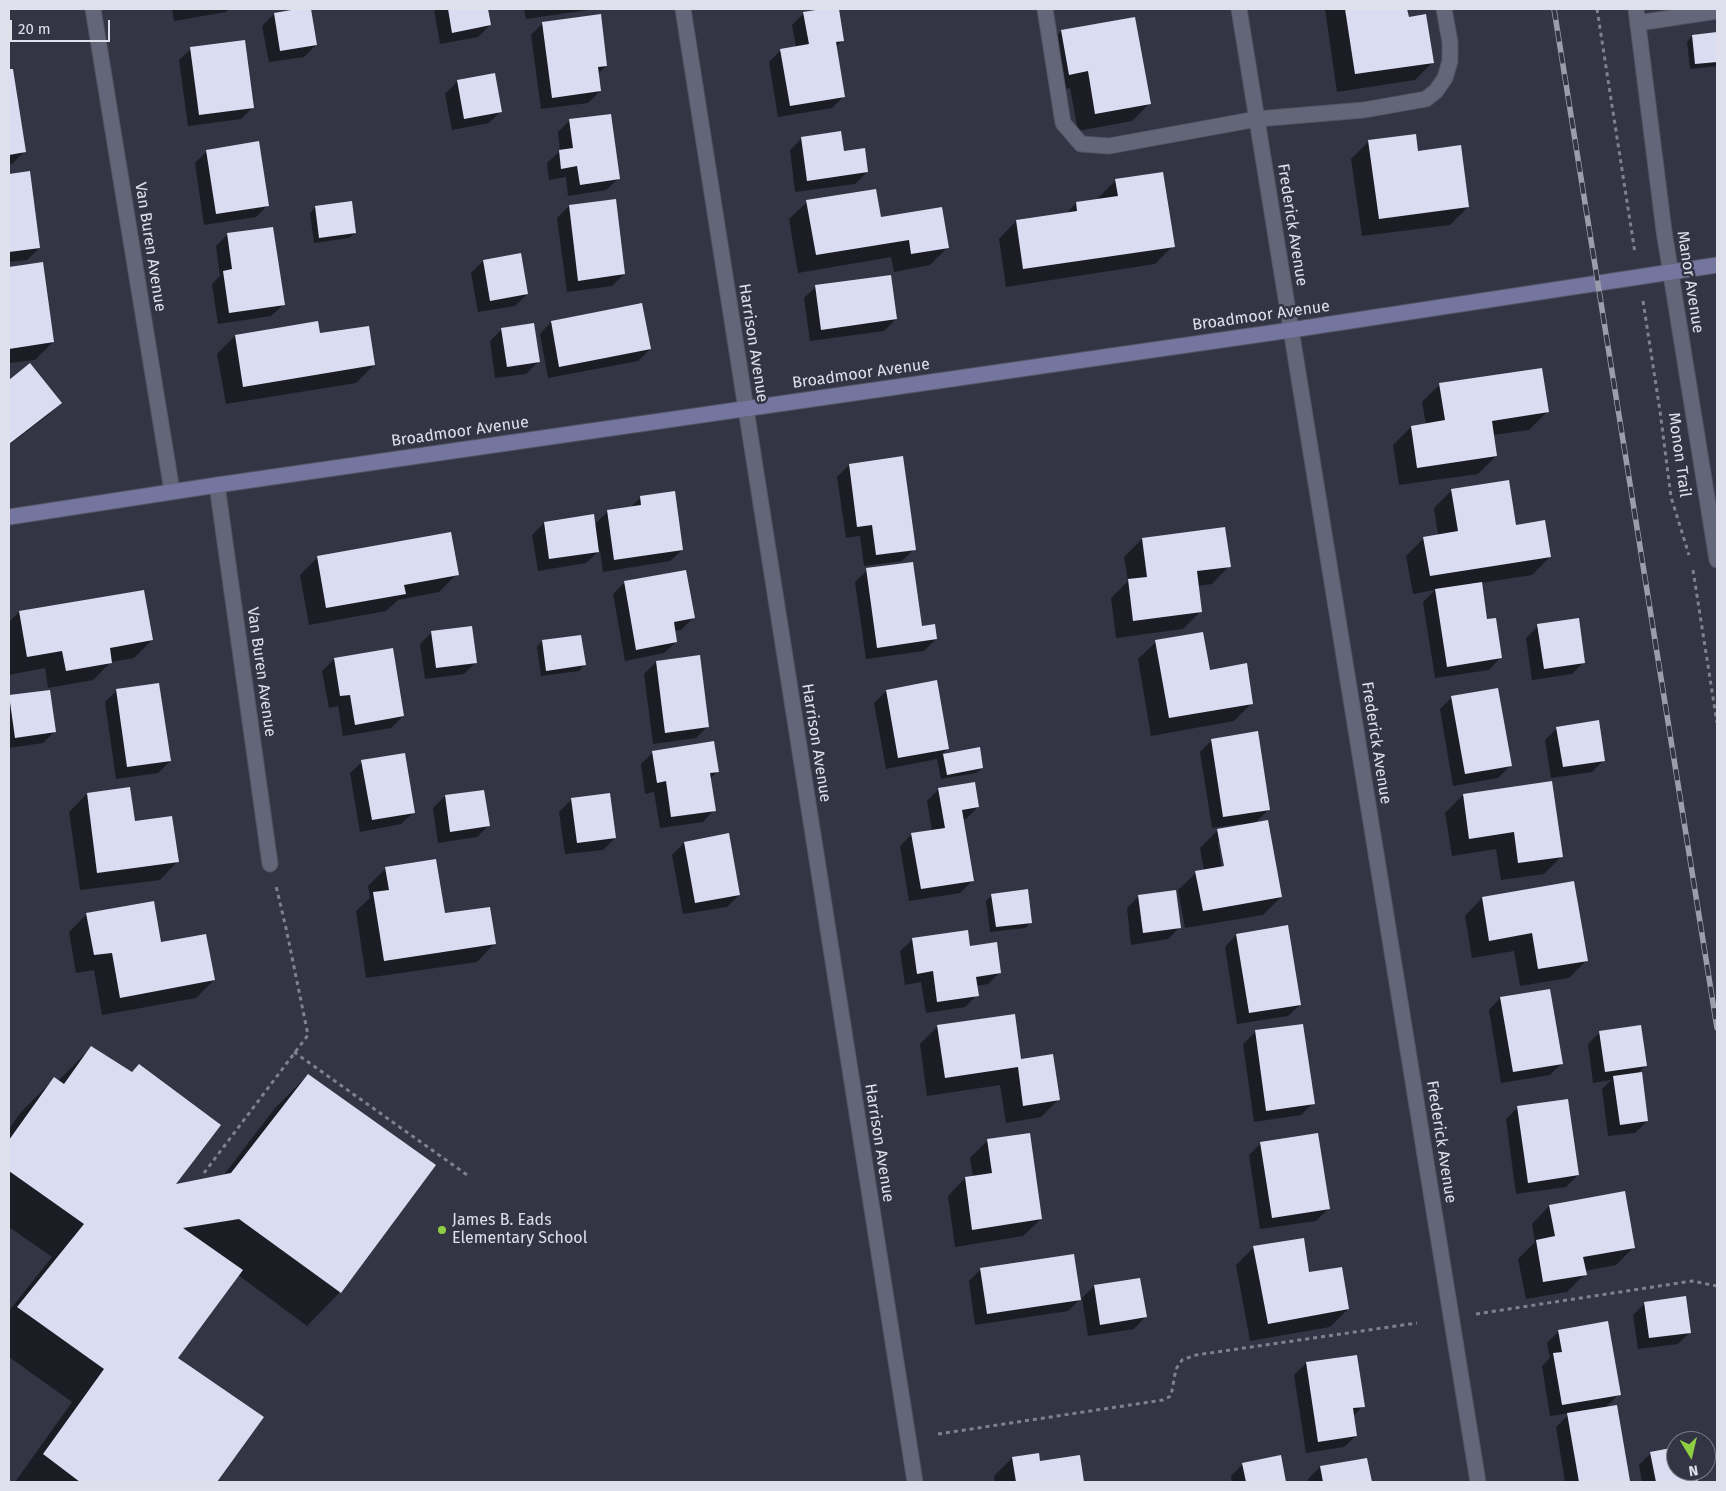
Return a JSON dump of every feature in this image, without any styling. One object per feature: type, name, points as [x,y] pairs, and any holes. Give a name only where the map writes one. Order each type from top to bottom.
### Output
[{"type":"street","name":"Van Buren Avenue","points":[[92,9],[172,491]]},
{"type":"street","name":"Harrison Avenue","points":[[683,9],[915,1482]]},
{"type":"street","points":[[1045,9],[1063,123],[1081,144],[1109,146],[1257,119],[1364,110],[1426,99],[1436,91],[1445,78],[1450,61],[1450,42],[1444,9]]},
{"type":"street","name":"Frederick Avenue","points":[[1239,9],[1478,1482]]},
{"type":"street","points":[[1637,16],[1717,11]]},
{"type":"street","name":"Manor Avenue","points":[[1637,16],[1670,272],[1714,516],[1717,560]]},
{"type":"street","name":"Broadmoor Avenue","points":[[9,517],[172,491],[1291,330],[1717,265]]},
{"type":"street","name":"Van Buren Avenue","points":[[217,485],[270,864]]},
{"type":"path","points":[[1597,9],[1633,242]]},
{"type":"path","name":"Monon Trail","points":[[1644,308],[1671,497],[1690,558]]},
{"type":"path","points":[[1692,566],[1717,723]]},
{"type":"path","points":[[204,1173],[308,1035],[286,928],[270,864]]},
{"type":"path","points":[[294,1052],[470,1177]]},
{"type":"path","points":[[1470,1315],[1692,1280],[1717,1286]]},
{"type":"path","points":[[938,1434],[1163,1400],[1171,1396],[1176,1369],[1182,1360],[1196,1355],[1417,1323]]},
{"type":"building","points":[[297,9],[311,9],[317,45],[280,51],[274,13]]},
{"type":"building","points":[[448,9],[488,9],[491,25],[452,33]]},
{"type":"building","points":[[839,9],[844,41],[836,42],[845,97],[790,106],[780,49],[809,44],[803,12]]},
{"type":"building","points":[[1345,9],[1407,9],[1409,17],[1426,14],[1434,63],[1355,74]]},
{"type":"building","points":[[601,14],[607,66],[598,67],[601,91],[552,98],[542,22]]},
{"type":"building","points":[[1135,17],[1151,104],[1095,114],[1088,71],[1069,75],[1061,30]]},
{"type":"building","points":[[1717,32],[1717,62],[1695,64],[1692,35]]},
{"type":"building","points":[[245,40],[254,108],[199,115],[190,47]]},
{"type":"building","points":[[9,69],[13,69],[26,152],[9,155]]},
{"type":"building","points":[[495,73],[502,112],[464,119],[457,80]]},
{"type":"building","points":[[611,114],[620,179],[580,185],[577,166],[561,169],[559,150],[573,148],[569,119]]},
{"type":"building","points":[[841,131],[844,151],[865,148],[868,172],[807,181],[801,137]]},
{"type":"building","points":[[1416,134],[1418,151],[1461,145],[1469,207],[1379,219],[1368,140]]},
{"type":"building","points":[[259,141],[269,206],[216,214],[206,150]]},
{"type":"building","points":[[30,171],[40,248],[9,252],[9,174]]},
{"type":"building","points":[[1163,172],[1175,247],[1023,269],[1016,220],[1077,211],[1076,202],[1118,196],[1115,179]]},
{"type":"building","points":[[876,189],[881,217],[942,207],[949,248],[911,254],[909,240],[816,255],[806,200]]},
{"type":"building","points":[[616,199],[625,274],[578,281],[569,205]]},
{"type":"building","points":[[352,201],[356,233],[319,238],[315,206]]},
{"type":"building","points":[[273,227],[285,305],[229,313],[223,271],[232,269],[227,233]]},
{"type":"building","points":[[521,253],[528,294],[490,301],[483,260]]},
{"type":"building","points":[[43,262],[54,342],[9,349],[9,267]]},
{"type":"building","points":[[891,275],[897,319],[821,330],[815,285]]},
{"type":"building","points":[[642,303],[651,349],[559,367],[551,321]]},
{"type":"building","points":[[318,321],[320,333],[369,326],[375,365],[243,387],[235,335]]},
{"type":"building","points":[[534,323],[540,362],[507,367],[501,328]]},
{"type":"building","points":[[30,363],[62,403],[9,444],[9,380]]},
{"type":"building","points":[[1542,368],[1549,412],[1492,421],[1497,456],[1417,468],[1411,426],[1445,420],[1439,383]]},
{"type":"building","points":[[903,456],[916,550],[876,555],[872,525],[857,527],[849,464]]},
{"type":"building","points":[[1509,480],[1516,525],[1545,520],[1551,557],[1430,576],[1423,537],[1458,531],[1451,489]]},
{"type":"building","points":[[675,491],[683,550],[614,560],[607,510],[641,505],[640,496]]},
{"type":"building","points":[[594,514],[599,552],[549,559],[544,522]]},
{"type":"building","points":[[1225,527],[1231,567],[1197,571],[1202,612],[1133,621],[1128,579],[1147,577],[1142,538]]},
{"type":"building","points":[[451,532],[459,575],[404,585],[406,594],[326,608],[317,556]]},
{"type":"building","points":[[913,562],[922,626],[935,624],[937,639],[877,648],[866,568]]},
{"type":"building","points":[[686,570],[695,618],[674,622],[677,642],[636,650],[624,581]]},
{"type":"building","points":[[1482,582],[1487,619],[1496,618],[1502,658],[1447,667],[1435,589]]},
{"type":"building","points":[[144,590],[153,640],[110,648],[112,663],[66,671],[62,651],[27,657],[19,611]]},
{"type":"building","points":[[1579,618],[1585,663],[1544,669],[1537,624]]},
{"type":"building","points":[[472,626],[477,663],[436,668],[431,631]]},
{"type":"building","points":[[1203,632],[1210,670],[1247,663],[1253,704],[1169,718],[1155,640]]},
{"type":"building","points":[[581,635],[586,665],[546,671],[542,640]]},
{"type":"building","points":[[393,648],[404,716],[355,725],[350,695],[340,696],[334,658]]},
{"type":"building","points":[[700,655],[709,727],[665,733],[656,661]]},
{"type":"building","points":[[937,680],[949,749],[898,758],[886,690]]},
{"type":"building","points":[[159,683],[171,761],[127,767],[116,689]]},
{"type":"building","points":[[1498,688],[1512,766],[1465,774],[1451,696]]},
{"type":"building","points":[[50,690],[56,732],[15,738],[9,695]]},
{"type":"building","points":[[1599,720],[1605,761],[1563,767],[1556,727]]},
{"type":"building","points":[[1258,731],[1270,810],[1223,817],[1211,739]]},
{"type":"building","points":[[714,741],[719,772],[710,773],[716,811],[671,817],[666,781],[657,783],[652,751]]},
{"type":"building","points":[[980,747],[983,768],[947,775],[943,754]]},
{"type":"building","points":[[405,753],[415,813],[372,820],[361,760]]},
{"type":"building","points":[[1552,781],[1563,857],[1518,863],[1514,832],[1469,839],[1463,794]]},
{"type":"building","points":[[975,782],[979,807],[962,810],[974,881],[921,889],[911,833],[945,828],[938,788]]},
{"type":"building","points":[[130,787],[135,821],[172,816],[179,862],[97,873],[87,793]]},
{"type":"building","points":[[484,790],[490,826],[450,832],[445,795]]},
{"type":"building","points":[[610,793],[616,838],[577,843],[571,798]]},
{"type":"building","points":[[1268,820],[1282,897],[1203,911],[1195,871],[1224,866],[1217,829]]},
{"type":"building","points":[[729,833],[740,895],[695,903],[684,842]]},
{"type":"building","points":[[436,859],[445,913],[490,907],[496,944],[384,961],[373,892],[389,890],[385,867]]},
{"type":"building","points":[[1574,881],[1588,961],[1538,969],[1532,933],[1489,941],[1482,897]]},
{"type":"building","points":[[1028,889],[1032,923],[996,927],[991,894]]},
{"type":"building","points":[[1176,890],[1181,928],[1143,933],[1138,895]]},
{"type":"building","points":[[154,901],[161,942],[206,934],[215,980],[120,998],[112,953],[94,955],[86,913]]},
{"type":"building","points":[[1288,925],[1301,1005],[1249,1013],[1236,934]]},
{"type":"building","points":[[968,930],[970,946],[997,942],[1001,973],[976,977],[979,996],[937,1002],[933,971],[917,974],[912,938]]},
{"type":"building","points":[[1550,989],[1563,1064],[1513,1072],[1500,997]]},
{"type":"building","points":[[1015,1014],[1021,1059],[1053,1054],[1060,1100],[1023,1106],[1018,1067],[945,1078],[937,1025]]},
{"type":"building","points":[[1303,1024],[1315,1104],[1266,1111],[1255,1030]]},
{"type":"building","points":[[1641,1025],[1647,1066],[1605,1072],[1599,1031]]},
{"type":"building","name":"James B. Eads Elementary School","points":[[91,1046],[132,1072],[139,1064],[221,1125],[176,1184],[231,1173],[308,1074],[436,1165],[341,1293],[239,1219],[183,1228],[243,1270],[178,1358],[264,1417],[217,1482],[80,1482],[43,1454],[104,1369],[17,1307],[84,1224],[9,1171],[9,1140],[54,1077],[64,1084]]},
{"type":"building","points":[[1642,1072],[1648,1121],[1620,1125],[1613,1076]]},
{"type":"building","points":[[1568,1099],[1579,1175],[1528,1183],[1517,1106]]},
{"type":"building","points":[[1030,1133],[1042,1219],[972,1230],[965,1177],[992,1173],[987,1139]]},
{"type":"building","points":[[1318,1133],[1330,1209],[1272,1218],[1260,1142]]},
{"type":"building","points":[[1625,1191],[1635,1248],[1583,1257],[1587,1275],[1543,1282],[1536,1240],[1555,1236],[1549,1205]]},
{"type":"building","points":[[1304,1238],[1309,1272],[1342,1267],[1349,1309],[1268,1324],[1253,1246]]},
{"type":"building","points":[[1074,1254],[1081,1300],[987,1314],[980,1268]]},
{"type":"building","points":[[1140,1278],[1147,1317],[1100,1325],[1094,1285]]},
{"type":"building","points":[[1686,1296],[1691,1333],[1649,1338],[1644,1302]]},
{"type":"building","points":[[1608,1321],[1621,1395],[1562,1405],[1553,1353],[1562,1352],[1558,1330]]},
{"type":"building","points":[[1357,1355],[1365,1407],[1353,1408],[1357,1436],[1318,1442],[1306,1362]]},
{"type":"building","points":[[1617,1405],[1630,1481],[1579,1482],[1567,1413]]},
{"type":"building","points":[[1666,1449],[1666,1481],[1698,1482],[1656,1482],[1650,1452]]},
{"type":"building","points":[[1039,1453],[1040,1461],[1080,1455],[1084,1482],[1016,1482],[1012,1457]]},
{"type":"building","points":[[1281,1455],[1286,1482],[1246,1482],[1242,1463]]},
{"type":"building","points":[[1367,1458],[1372,1482],[1323,1482],[1320,1466]]},
{"type":"railway","points":[[1554,9],[1717,1028]]},
{"type":"place","name":"James B. Eads Elementary School","points":[[442,1230]]}]
